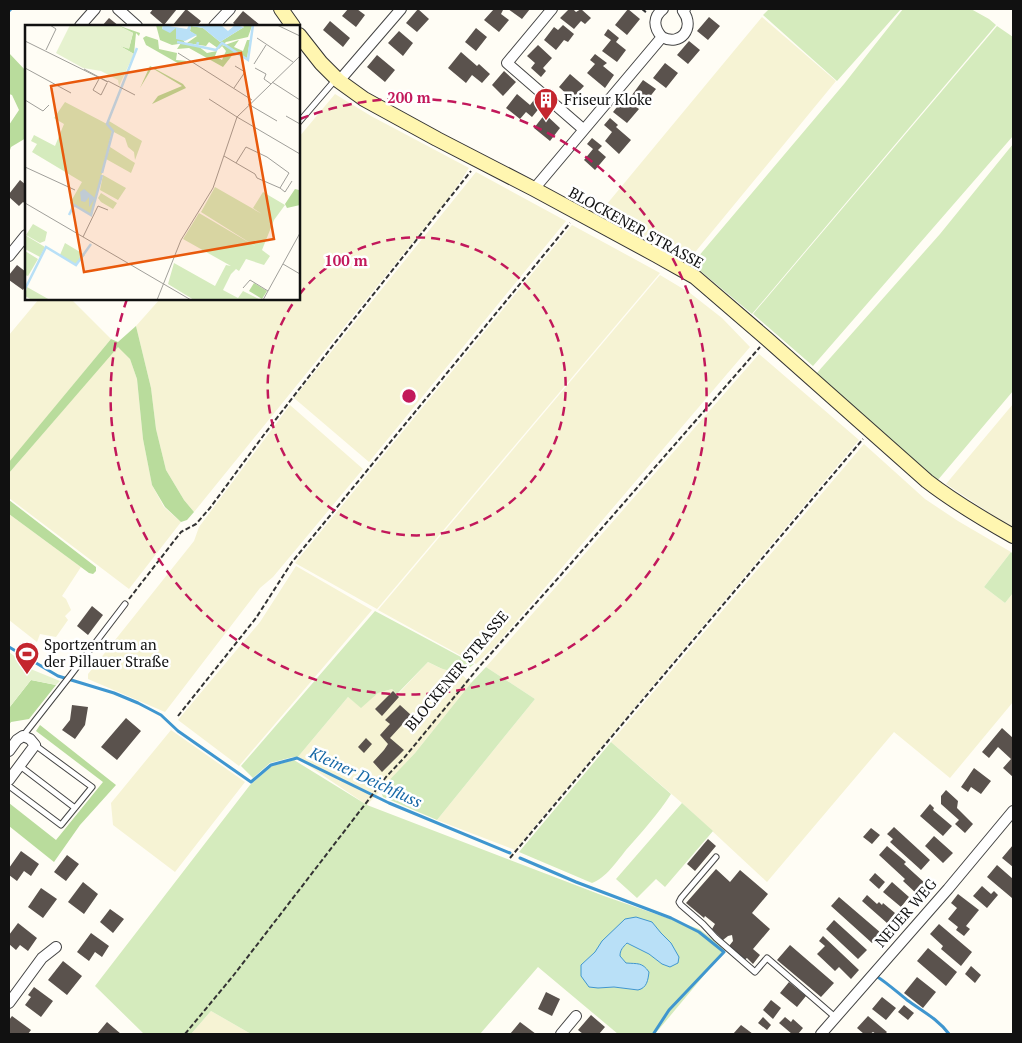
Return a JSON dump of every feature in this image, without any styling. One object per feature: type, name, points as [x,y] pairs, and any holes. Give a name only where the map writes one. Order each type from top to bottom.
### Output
[{"type":"street","points":[[81,25],[95,9]]},
{"type":"street","points":[[118,9],[136,25]]},
{"type":"street","points":[[215,25],[230,9]]},
{"type":"street","points":[[282,9],[292,25]]},
{"type":"street","points":[[338,80],[401,9]]},
{"type":"street","points":[[552,9],[507,62],[583,130]]},
{"type":"street","points":[[663,9],[657,14],[656,30],[665,39],[674,40],[682,36],[687,29],[688,19],[683,10]]},
{"type":"street","name":"BLOCKENER STRASSE","points":[[300,35],[321,63],[338,80],[364,99],[577,212],[694,277],[927,481],[943,494],[1013,541]]},
{"type":"street","points":[[534,189],[662,37]]},
{"type":"street","points":[[9,256],[25,236]]},
{"type":"street","name":"BLOCKENER STRASSE","points":[[977,516],[1013,536]]},
{"type":"street","points":[[9,751],[16,737],[30,739],[35,745],[9,780]]},
{"type":"street","name":"NEUER WEG","points":[[821,1034],[948,889],[1013,811]]},
{"type":"street","points":[[9,1003],[42,958],[56,947]]},
{"type":"street","points":[[561,1034],[576,1016]]},
{"type":"lane","points":[[300,121],[338,80]]},
{"type":"lane","points":[[16,737],[63,686],[125,604]]},
{"type":"lane","points":[[9,786],[61,825],[92,787],[35,745]]},
{"type":"lane","points":[[20,766],[75,808]]},
{"type":"lane","points":[[716,857],[681,898],[679,902],[681,905],[755,972],[767,958],[836,1017]]},
{"type":"path","points":[[125,604],[181,532],[201,519],[334,344],[479,161]]},
{"type":"path","points":[[178,716],[256,618],[292,562],[577,212]]},
{"type":"path","name":"BLOCKENER STRASSE","points":[[185,1034],[233,976],[386,777],[479,667],[767,339]]},
{"type":"path","points":[[510,858],[870,431]]},
{"type":"shaded area","points":[[762,17],[836,81],[687,262],[597,216]]},
{"type":"shaded area","points":[[335,94],[371,116],[469,168],[447,200],[194,512],[184,500],[166,470],[156,429],[151,388],[136,326],[159,300],[300,300],[300,136]]},
{"type":"shaded area","points":[[476,172],[566,221],[369,462],[294,398]]},
{"type":"shaded area","points":[[572,225],[660,273],[377,609],[295,563]]},
{"type":"shaded area","points":[[660,275],[690,293],[722,318],[750,347],[496,645],[476,664],[378,610]]},
{"type":"shaded area","points":[[38,300],[72,300],[111,339],[9,463],[9,335]]},
{"type":"shaded area","points":[[118,346],[130,359],[137,379],[143,439],[152,485],[164,507],[181,522],[129,589],[9,498],[9,473]]},
{"type":"shaded area","points":[[759,354],[859,440],[515,850],[437,820],[535,699],[486,667]]},
{"type":"shaded area","points":[[1013,404],[1013,528],[946,484]]},
{"type":"shaded area","points":[[290,405],[363,469],[273,577],[260,588],[165,712],[88,679],[88,674],[194,541],[199,527]]},
{"type":"shaded area","points":[[864,444],[925,499],[1011,552],[984,587],[1005,603],[1013,593],[1013,702],[950,778],[894,732],[767,882],[682,803],[611,742]]},
{"type":"shaded area","points":[[9,514],[81,567],[62,596],[66,599],[71,610],[65,616],[68,620],[56,637],[40,634],[37,642],[9,620]]},
{"type":"shaded area","points":[[296,566],[372,610],[239,766],[178,720],[260,622]]},
{"type":"shaded area","points":[[428,662],[440,668],[459,672],[471,683],[415,753],[367,805],[297,758],[348,697],[361,707],[378,693],[392,689],[398,694]]},
{"type":"shaded area","points":[[171,730],[245,782],[175,872],[113,825],[111,803]]},
{"type":"shaded area","points":[[211,1011],[251,1034],[191,1034]]},
{"type":"green space","points":[[769,9],[901,9],[837,81],[763,15]]},
{"type":"green space","points":[[903,9],[971,9],[996,25],[752,314],[692,264],[844,84]]},
{"type":"green space","points":[[997,26],[1013,37],[1013,136],[813,366],[753,314]]},
{"type":"green space","points":[[9,53],[25,70],[25,139],[11,147],[9,153],[9,125],[19,110],[12,95],[9,94]]},
{"type":"green space","points":[[1013,144],[1013,391],[937,481],[816,374],[940,234]]},
{"type":"green space","points":[[136,326],[151,388],[156,429],[166,470],[184,500],[194,512],[187,520],[181,522],[165,507],[152,485],[143,439],[137,379],[130,359],[118,347],[9,473],[9,462],[111,339],[118,342]]},
{"type":"green space","points":[[9,500],[96,567],[96,571],[93,574],[89,573],[9,514]]},
{"type":"green space","points":[[1011,552],[1013,554],[1013,593],[1005,603],[984,587]]},
{"type":"green space","points":[[375,611],[474,664],[463,671],[457,672],[446,670],[428,662],[397,694],[392,689],[378,693],[361,708],[348,697],[297,758],[293,757],[270,763],[253,778],[241,766]]},
{"type":"green space","name":"Sportzentrum an der Pillauer Straße","points":[[9,652],[33,670],[60,681],[56,685],[31,680],[9,708]]},
{"type":"green space","points":[[486,667],[535,699],[437,820],[383,797],[380,790],[415,753]]},
{"type":"green space","points":[[31,680],[56,685],[29,719],[11,722],[9,725],[9,708]]},
{"type":"green space","points":[[40,725],[116,785],[80,825],[54,862],[9,826],[9,803],[56,840],[103,782],[36,731]]},
{"type":"green space","points":[[611,742],[671,794],[650,823],[611,869],[602,878],[592,883],[519,852]]},
{"type":"green space","points":[[294,760],[367,805],[604,896],[699,929],[726,949],[655,1034],[618,1034],[538,967],[480,1034],[251,1034],[211,1011],[191,1034],[144,1034],[95,986],[250,785],[272,766]],"holes":[[[652,922],[661,933],[678,963],[670,967],[627,943],[621,950],[620,956],[626,963],[637,964],[638,990],[614,987],[598,988],[581,965],[595,952]]]},
{"type":"green space","points":[[682,803],[713,831],[665,887],[656,879],[637,898],[616,879]]},
{"type":"water","points":[[636,917],[652,922],[671,943],[679,957],[678,963],[670,967],[662,964],[649,954],[627,943],[621,950],[620,956],[626,963],[639,964],[649,972],[645,986],[638,990],[614,987],[589,987],[581,976],[581,965],[625,919]]},
{"type":"building","points":[[153,9],[177,9],[164,25],[150,13]]},
{"type":"building","points":[[186,9],[201,21],[198,25],[173,25]]},
{"type":"building","points":[[348,9],[357,9],[365,15],[356,27],[342,16]]},
{"type":"building","points":[[418,9],[429,19],[417,32],[406,23]]},
{"type":"building","points":[[494,9],[503,10],[501,14],[509,20],[499,32],[484,20]]},
{"type":"building","points":[[508,9],[530,9],[522,19]]},
{"type":"building","points":[[569,9],[573,9],[576,12],[581,9],[591,18],[585,24],[581,21],[574,29],[560,18]]},
{"type":"building","points":[[628,9],[640,19],[627,35],[615,25]]},
{"type":"building","points":[[243,11],[260,25],[236,25],[233,23]]},
{"type":"building","points":[[709,17],[720,26],[708,40],[697,31]]},
{"type":"building","points":[[109,18],[118,25],[103,25]]},
{"type":"building","points":[[330,21],[350,38],[343,47],[323,30]]},
{"type":"building","points":[[563,25],[574,34],[568,42],[564,40],[556,50],[544,40],[554,27],[558,30]]},
{"type":"building","points":[[476,28],[487,37],[476,51],[465,42]]},
{"type":"building","points":[[608,29],[619,38],[616,42],[626,50],[617,62],[602,51],[611,40],[604,35]]},
{"type":"building","points":[[399,31],[413,43],[403,56],[388,43]]},
{"type":"building","points":[[689,41],[700,50],[688,64],[677,55]]},
{"type":"building","points":[[538,45],[552,58],[543,68],[546,71],[541,77],[531,68],[535,63],[527,56]]},
{"type":"building","points":[[461,52],[490,74],[482,83],[472,75],[466,83],[448,68]]},
{"type":"building","points":[[595,54],[607,63],[603,66],[614,75],[605,88],[587,73],[595,64],[590,60]]},
{"type":"building","points":[[377,55],[395,70],[385,82],[367,67]]},
{"type":"building","points":[[665,63],[678,73],[666,88],[653,78]]},
{"type":"building","points":[[504,71],[516,82],[503,96],[492,85]]},
{"type":"building","points":[[570,74],[584,86],[572,99],[559,87]]},
{"type":"building","points":[[643,80],[656,89],[644,104],[632,95]]},
{"type":"building","points":[[517,94],[530,105],[534,100],[541,106],[532,117],[526,112],[520,119],[506,108]]},
{"type":"building","points":[[624,98],[639,109],[627,123],[613,112]]},
{"type":"building","name":"Friseur Kloke","points":[[545,114],[560,128],[550,141],[534,128]]},
{"type":"building","points":[[610,118],[618,125],[616,127],[631,140],[619,154],[605,141],[612,132],[604,125]]},
{"type":"building","points":[[592,138],[602,146],[598,150],[606,157],[595,170],[584,160],[593,149],[587,144]]},
{"type":"building","points":[[20,180],[25,184],[25,203],[23,202],[19,206],[9,197],[9,194]]},
{"type":"building","points":[[17,265],[25,271],[25,287],[23,290],[9,280],[9,275]]},
{"type":"building","points":[[92,606],[103,615],[88,635],[77,626]]},
{"type":"building","points":[[393,691],[399,697],[382,716],[375,709]]},
{"type":"building","points":[[72,705],[88,707],[85,725],[75,739],[62,730],[70,720]]},
{"type":"building","points":[[400,705],[411,715],[390,738],[404,750],[382,772],[373,762],[388,744],[380,735],[390,724],[385,720]]},
{"type":"building","points":[[126,718],[141,731],[117,760],[101,747]]},
{"type":"building","points":[[1002,728],[1013,738],[1013,777],[1003,768],[1011,759],[998,747],[989,758],[982,752]]},
{"type":"building","points":[[366,738],[372,744],[364,753],[358,747]]},
{"type":"building","points":[[974,768],[991,781],[981,794],[971,787],[968,792],[961,787]]},
{"type":"building","points":[[946,790],[958,801],[957,808],[973,824],[965,833],[955,824],[959,820],[941,804],[941,796]]},
{"type":"building","points":[[930,804],[934,808],[933,810],[952,826],[943,836],[920,816]]},
{"type":"building","points":[[894,827],[930,860],[921,870],[890,842],[893,839],[887,834]]},
{"type":"building","points":[[871,828],[880,835],[872,844],[863,837]]},
{"type":"building","points":[[934,836],[953,853],[943,863],[925,846]]},
{"type":"building","points":[[708,839],[716,846],[695,871],[687,864]]},
{"type":"building","points":[[1013,845],[1013,867],[1002,858]]},
{"type":"building","points":[[887,846],[906,862],[904,864],[926,884],[917,894],[903,881],[905,879],[879,855]]},
{"type":"building","points":[[21,851],[39,864],[31,876],[24,871],[17,881],[9,875],[9,868]]},
{"type":"building","points":[[67,855],[79,864],[66,881],[54,872]]},
{"type":"building","points":[[997,865],[1013,879],[1012,898],[987,877]]},
{"type":"building","points":[[716,869],[730,882],[740,870],[768,894],[752,913],[770,929],[753,949],[760,955],[753,964],[747,958],[744,960],[729,946],[733,941],[732,935],[723,940],[712,929],[715,924],[705,916],[704,918],[686,903]]},
{"type":"building","points":[[875,873],[885,882],[879,889],[869,880]]},
{"type":"building","points":[[83,882],[98,894],[84,914],[68,902]]},
{"type":"building","points":[[892,882],[909,897],[901,907],[883,892]]},
{"type":"building","points":[[982,886],[991,894],[994,891],[998,895],[987,908],[973,896]]},
{"type":"building","points":[[41,888],[57,899],[43,918],[28,907]]},
{"type":"building","points":[[958,894],[979,910],[966,926],[970,929],[964,936],[956,930],[958,927],[948,919],[957,908],[951,903]]},
{"type":"building","points":[[867,895],[877,904],[879,902],[882,905],[883,903],[895,913],[887,923],[862,901]]},
{"type":"building","points":[[839,897],[881,933],[872,943],[831,906]]},
{"type":"building","points":[[110,909],[124,919],[113,933],[100,922]]},
{"type":"building","points":[[834,920],[867,950],[858,959],[826,929]]},
{"type":"building","points":[[18,923],[37,938],[28,951],[20,945],[16,950],[9,944],[9,935]]},
{"type":"building","points":[[939,924],[972,952],[961,966],[941,949],[943,946],[930,934]]},
{"type":"building","points":[[91,933],[109,946],[102,957],[95,952],[89,961],[77,952]]},
{"type":"building","points":[[823,936],[859,970],[851,979],[839,967],[835,971],[817,954],[825,946],[819,941]]},
{"type":"building","points":[[790,945],[834,983],[821,997],[777,960]]},
{"type":"building","points":[[928,948],[957,972],[946,986],[917,961]]},
{"type":"building","points":[[63,961],[82,976],[67,995],[48,980]]},
{"type":"building","points":[[971,966],[981,975],[975,983],[965,974]]},
{"type":"building","points":[[917,977],[936,992],[923,1008],[904,993]]},
{"type":"building","points":[[789,982],[806,996],[797,1007],[780,993]]},
{"type":"building","points":[[34,987],[53,1001],[41,1017],[25,1005],[31,997],[28,995]]},
{"type":"building","points":[[546,992],[560,999],[552,1016],[538,1009]]},
{"type":"building","points":[[882,997],[896,1008],[886,1020],[872,1009]]},
{"type":"building","points":[[771,1000],[781,1008],[773,1019],[763,1010]]},
{"type":"building","points":[[904,1005],[914,1013],[908,1020],[898,1012]]},
{"type":"building","points":[[591,1015],[605,1027],[599,1034],[583,1034],[578,1030]]},
{"type":"building","points":[[12,1016],[31,1030],[28,1034],[9,1034],[9,1020]]},
{"type":"building","points":[[868,1016],[887,1032],[885,1034],[873,1032],[864,1034],[857,1028]]},
{"type":"building","points":[[763,1017],[771,1025],[767,1030],[758,1023]]},
{"type":"building","points":[[785,1017],[791,1022],[793,1019],[803,1028],[798,1034],[792,1034],[779,1023]]},
{"type":"building","points":[[107,1022],[121,1034],[97,1034]]},
{"type":"building","points":[[520,1022],[536,1034],[510,1034]]},
{"type":"building","points":[[741,1025],[753,1034],[733,1034]]},
{"type":"waterway","name":"Kleiner Deichfluss","points":[[9,647],[58,676],[114,693],[161,715],[178,731],[251,782],[271,765],[297,758],[389,803],[510,853]]},
{"type":"waterway","name":"Kleiner Deichfluss","points":[[520,858],[576,882],[671,918],[699,932],[724,952],[669,1010],[655,1034]]},
{"type":"waterway","name":"Kleiner Deichfluss","points":[[876,976],[935,1020],[949,1034]]},
{"type":"place","name":"Friseur Kloke","points":[[546,121]]},
{"type":"place","name":"Sportzentrum an der Pillauer Straße","points":[[27,675]]}]
